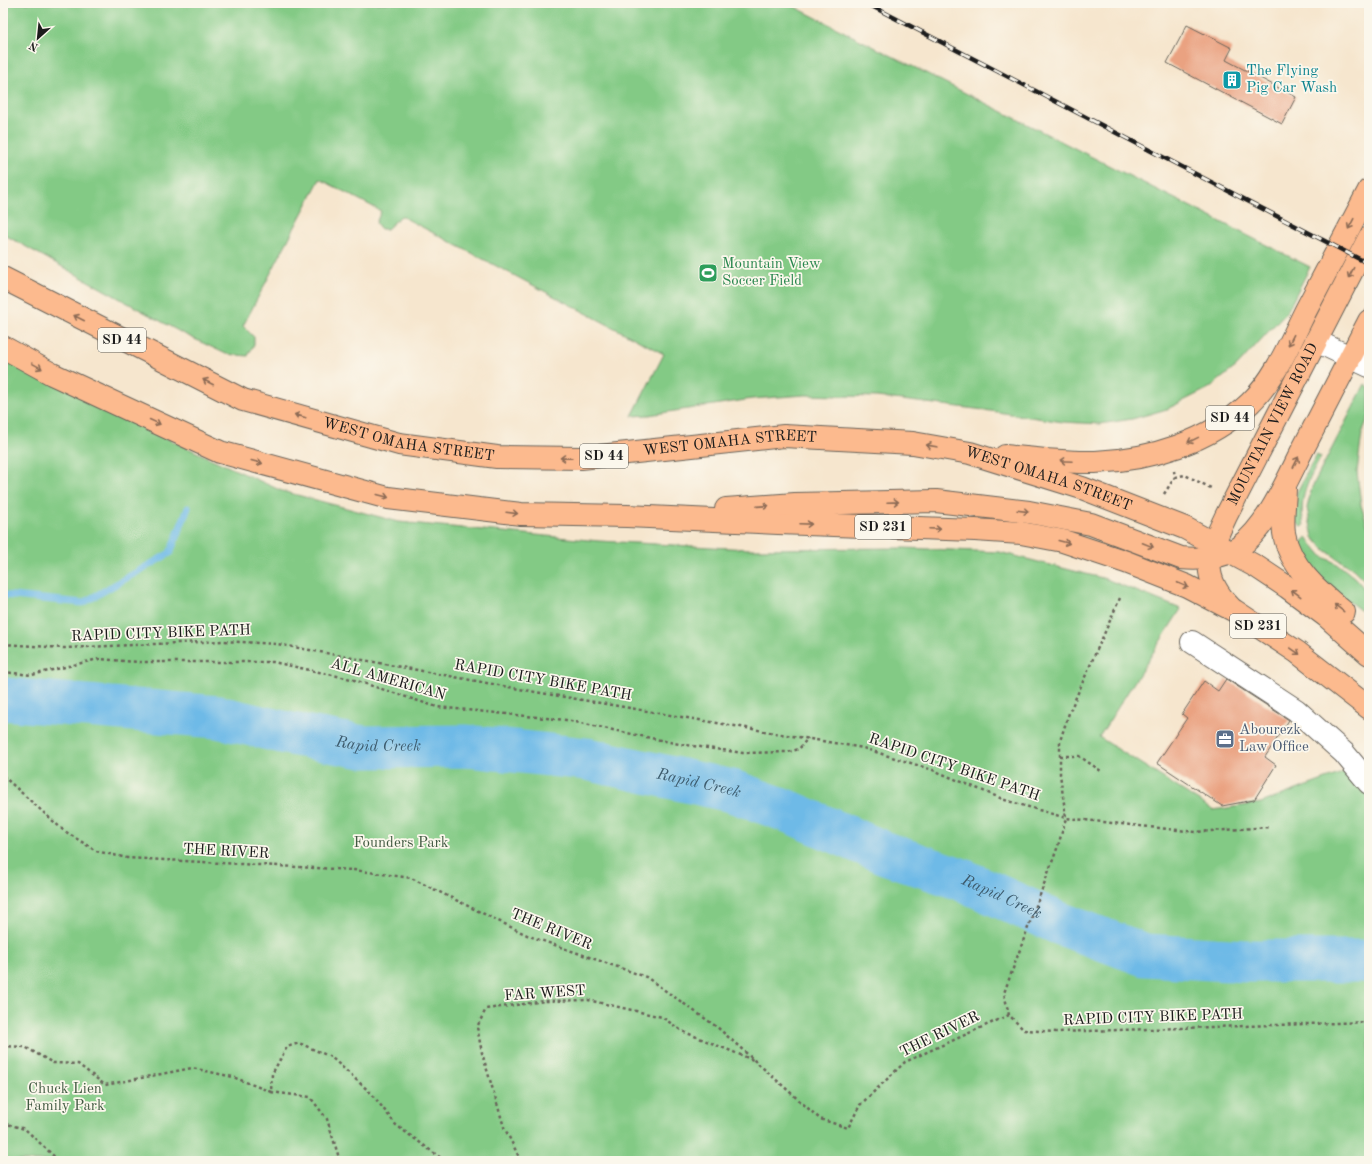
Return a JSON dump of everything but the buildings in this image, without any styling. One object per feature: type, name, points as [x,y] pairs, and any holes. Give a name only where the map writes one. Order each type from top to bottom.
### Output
[{"type":"main road","name":"SD 44","points":[[970,453],[1095,462],[1142,457],[1185,444],[1210,432],[1236,415],[1263,388],[1284,355],[1369,190]]},
{"type":"main road","name":"MOUNTAIN VIEW ROAD","points":[[1218,550],[1316,341],[1369,238]]},
{"type":"main road","name":"WEST OMAHA STREET","points":[[3,278],[243,400],[399,444],[497,457],[581,458],[784,436],[913,443],[970,453],[1082,488],[1156,515],[1287,587],[1326,616],[1369,654]]},
{"type":"main road","points":[[3,347],[52,374],[220,452],[388,498],[521,514],[627,516],[795,504],[936,501],[1030,512],[1091,524],[1181,558],[1195,559],[1218,550],[1239,547],[1256,532],[1360,361],[1369,321]]},
{"type":"main road","points":[[1285,483],[1283,531],[1285,540],[1296,562],[1309,581],[1325,597],[1369,633]]},
{"type":"main road","name":"SD 231","points":[[627,516],[1021,533],[1063,541],[1126,562],[1187,586],[1235,611],[1297,652],[1369,708]]},
{"type":"main road","points":[[1218,550],[1209,566],[1213,582],[1222,598],[1235,611]]},
{"type":"lane","points":[[1316,341],[1360,361]]},
{"type":"lane","points":[[1192,642],[1296,710],[1344,752],[1369,783]]},
{"type":"path","points":[[1164,494],[1175,477],[1174,470]]},
{"type":"path","points":[[1175,477],[1186,475],[1213,489]]},
{"type":"path","points":[[1009,1015],[1004,994],[1058,846],[1066,818],[1060,774],[1060,741],[1069,712],[1120,598]]},
{"type":"path","name":"RAPID CITY BIKE PATH","points":[[3,644],[64,648],[218,641],[244,641],[277,644],[530,691],[808,737],[863,748],[933,770],[1005,800],[1066,818],[1196,832],[1270,827]]},
{"type":"path","name":"ALL AMERICAN","points":[[3,672],[32,675],[98,659],[152,662],[273,662],[351,679],[437,707],[566,720],[686,745],[743,753],[788,752],[799,749],[808,737]]},
{"type":"path","points":[[1060,756],[1079,756],[1101,771]]},
{"type":"path","name":"THE RIVER","points":[[3,776],[63,830],[96,851],[127,858],[354,870],[411,878],[529,936],[646,976],[717,1027],[756,1060],[820,1119],[848,1128],[860,1105],[904,1062],[1009,1015]]},
{"type":"path","name":"FAR WEST","points":[[521,1161],[504,1127],[482,1053],[477,1027],[486,1009],[545,1001],[588,1000],[662,1017],[682,1031],[756,1060]]},
{"type":"path","name":"RAPID CITY BIKE PATH","points":[[1009,1015],[1024,1030],[1056,1032],[1369,1022]]},
{"type":"path","points":[[271,1092],[272,1074],[287,1047],[299,1043],[330,1057],[372,1094],[396,1125],[445,1161]]},
{"type":"path","points":[[3,1046],[25,1047],[53,1063],[78,1064],[105,1085],[192,1068],[233,1077],[271,1092],[310,1097],[327,1119],[340,1161]]},
{"type":"path","points":[[3,1122],[25,1129],[59,1161]]},
{"type":"green space","points":[[3,3],[787,3],[1310,267],[1288,310],[1237,366],[1209,388],[1167,409],[1132,419],[1100,424],[1063,422],[984,410],[877,397],[805,395],[752,399],[649,415],[632,416],[664,354],[401,216],[387,229],[381,229],[376,223],[381,211],[320,179],[243,326],[254,337],[254,344],[248,356],[226,354],[182,333],[3,234]]},
{"type":"green space","name":"Founders Park","points":[[3,353],[170,440],[282,491],[399,522],[599,541],[749,549],[905,548],[999,552],[1106,579],[1181,609],[1099,737],[1213,810],[1261,803],[1369,763],[1369,1161],[3,1161]]},
{"type":"green space","points":[[1365,384],[1369,387],[1369,416],[1362,433],[1357,472],[1361,505],[1369,530],[1369,578],[1365,581],[1353,569],[1325,550],[1313,537],[1307,508],[1312,487]]},
{"type":"green space","points":[[1316,455],[1321,457],[1305,490],[1302,507],[1304,526],[1301,527],[1293,519],[1297,492]]},
{"type":"green space","points":[[1307,538],[1322,556],[1339,565],[1355,578],[1369,594],[1369,617],[1323,581],[1300,552],[1303,541]]},
{"type":"waterway","points":[[3,595],[83,603],[170,553],[188,508]]},
{"type":"waterway","name":"Rapid Creek","points":[[3,699],[218,717],[291,734],[363,747],[467,746],[587,759],[732,791],[790,812],[885,853],[963,880],[1056,922],[1145,955],[1246,961],[1369,961]]},
{"type":"railway","points":[[866,3],[1369,264]]},
{"type":"place","name":"The Flying Pig Car Wash","points":[[1232,80]]},
{"type":"place","name":"Mountain View Soccer Field","points":[[708,273]]},
{"type":"place","name":"Abourezk Law Office","points":[[1225,739]]},
{"type":"park label","name":"Chuck Lien Family Park","points":[[65,1098]]}]
